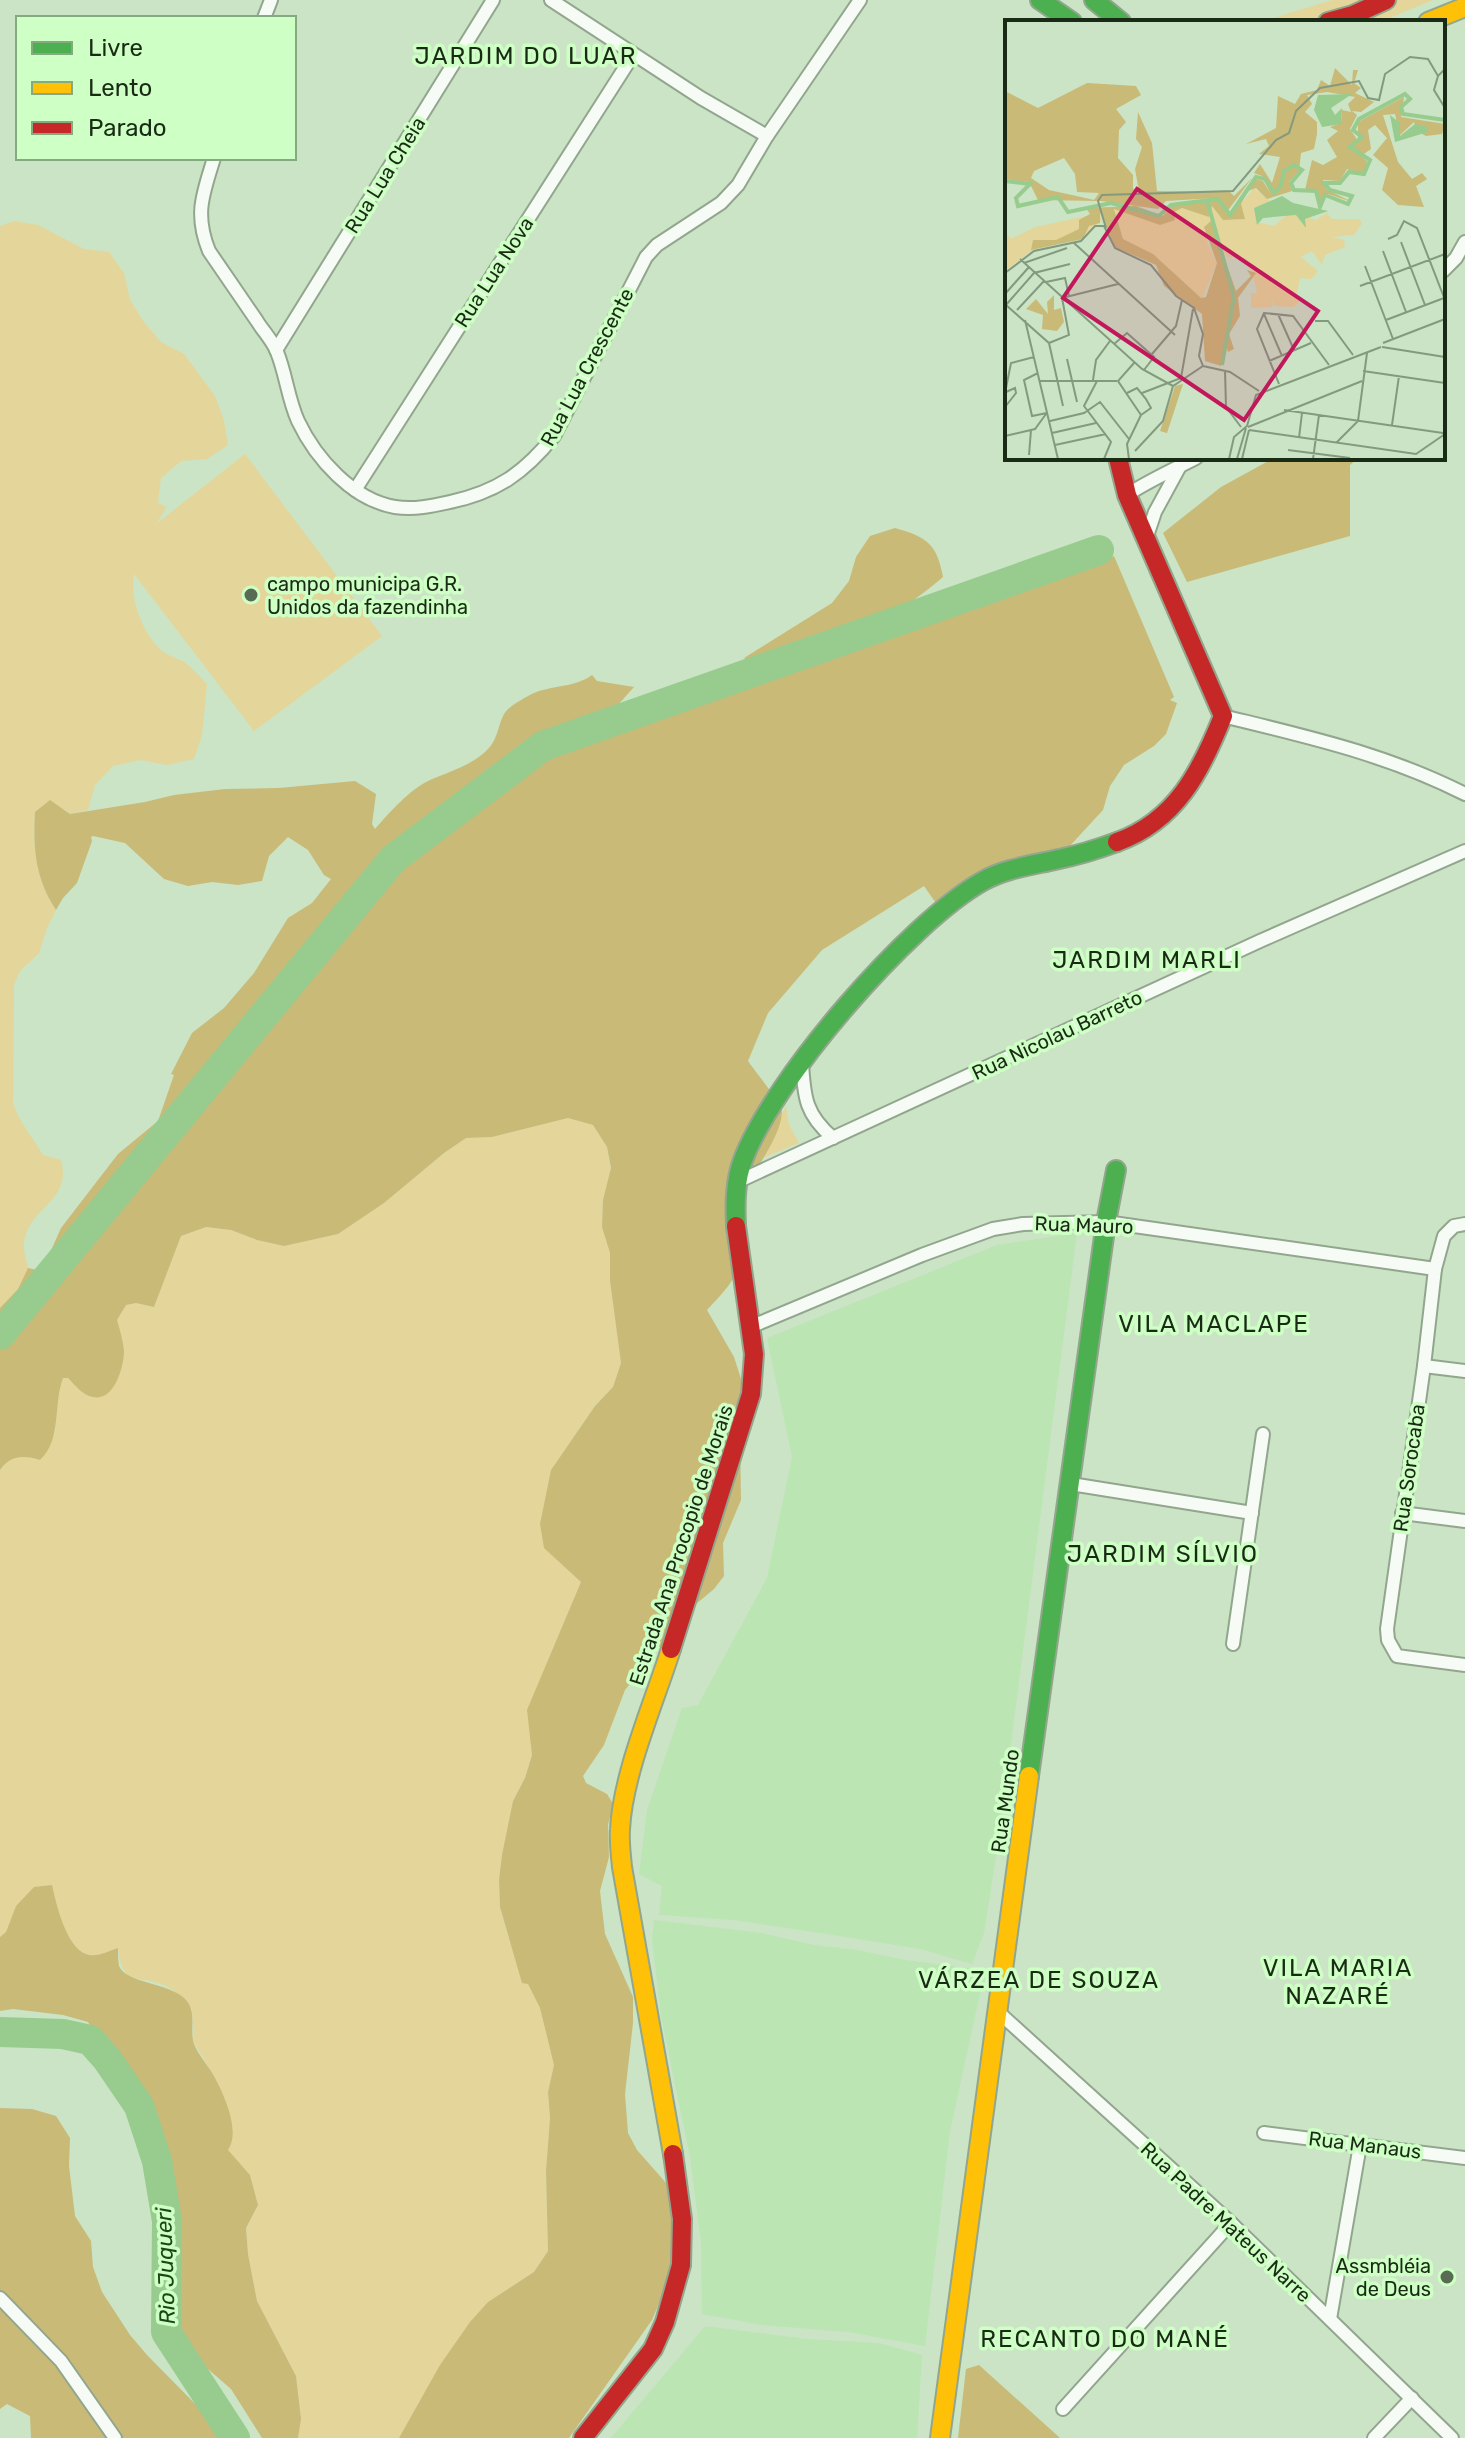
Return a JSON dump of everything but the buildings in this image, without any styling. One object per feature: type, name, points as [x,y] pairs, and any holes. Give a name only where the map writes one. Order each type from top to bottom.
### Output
[{"type":"street","name":"Rua Lua Cheia","points":[[276,350],[493,0]]},
{"type":"street","points":[[551,0],[633,55],[767,136]]},
{"type":"street","name":"Rua Lua Crescente","points":[[213,160],[201,205],[203,235],[209,251],[276,350],[299,422],[329,467],[355,490],[374,501],[394,507],[431,506],[486,493],[522,470],[554,436],[646,257],[657,245],[721,203],[738,185],[767,136],[860,0]]},
{"type":"street","points":[[1040,0],[1069,20]]},
{"type":"street","points":[[1094,0],[1119,20]]},
{"type":"street","points":[[1335,20],[1386,0]]},
{"type":"street","points":[[1433,20],[1465,7]]},
{"type":"street","name":"Rua Lua Nova","points":[[355,490],[633,55]]},
{"type":"street","points":[[1445,269],[1465,242]]},
{"type":"street","points":[[1118,460],[1127,495],[1223,716],[1360,750],[1431,777],[1465,794]]},
{"type":"street","points":[[1127,495],[1155,477],[1193,460]]},
{"type":"street","points":[[1146,539],[1155,512],[1179,468]]},
{"type":"street","name":"Estrada Ana Procopio de Morais","points":[[583,2438],[653,2349],[665,2322],[681,2265],[682,2219],[674,2158],[630,1920],[620,1830],[635,1760],[749,1408],[754,1353],[735,1217],[737,1182],[753,1135],[802,1063],[879,973],[930,922],[980,883],[1003,873],[1089,853],[1155,824],[1177,805],[1194,783],[1223,716]]},
{"type":"street","name":"Rua Nicolau Barreto","points":[[737,1182],[1260,941],[1465,851]]},
{"type":"street","points":[[802,1063],[808,1109],[819,1126],[833,1138]]},
{"type":"street","name":"Rua Mundo","points":[[940,2438],[996,2010],[1106,1222],[1116,1170]]},
{"type":"street","name":"Rua Mauro","points":[[750,1327],[922,1255],[993,1229],[1023,1224],[1106,1222],[1435,1269]]},
{"type":"street","name":"Rua Sorocaba","points":[[1465,1224],[1454,1226],[1444,1236],[1435,1269],[1387,1629],[1388,1640],[1397,1656],[1465,1665]]},
{"type":"street","points":[[1424,1366],[1465,1371]]},
{"type":"street","points":[[1233,1644],[1263,1434]]},
{"type":"street","points":[[1071,1484],[1252,1513]]},
{"type":"street","points":[[1402,1513],[1465,1521]]},
{"type":"street","name":"Rua Padre Mateus Narre","points":[[996,2010],[1231,2223],[1452,2438]]},
{"type":"street","name":"Rua Manaus","points":[[1264,2133],[1465,2158]]},
{"type":"street","points":[[1330,2319],[1360,2145]]},
{"type":"street","points":[[1063,2409],[1231,2223]]},
{"type":"street","points":[[0,2298],[61,2361],[115,2438]]},
{"type":"street","points":[[1374,2438],[1412,2398]]},
{"type":"shaded area","points":[[1332,0],[1433,0],[1385,20],[1267,20]]},
{"type":"shaded area","points":[[14,221],[38,225],[84,249],[109,252],[124,273],[130,300],[144,322],[161,342],[184,354],[215,396],[228,445],[207,459],[181,461],[161,478],[158,503],[167,507],[156,524],[245,454],[382,636],[254,731],[134,574],[136,605],[148,634],[161,650],[187,664],[207,684],[202,735],[194,759],[167,765],[140,760],[113,766],[95,785],[88,810],[70,814],[65,809],[35,812],[37,863],[44,887],[56,910],[39,953],[20,971],[14,985],[13,1103],[43,1155],[61,1160],[63,1174],[57,1194],[29,1226],[24,1249],[28,1268],[18,1289],[0,1308],[0,226]]},
{"type":"shaded area","points":[[1270,460],[1356,460],[1350,465],[1350,536],[1187,582],[1163,533],[1221,487]]},
{"type":"shaded area","points":[[895,528],[923,539],[934,549],[943,577],[860,640],[862,647],[1114,556],[1174,697],[1170,700],[1177,703],[1166,734],[1154,746],[1124,765],[1110,786],[1103,810],[1067,849],[938,906],[924,886],[822,950],[768,1013],[748,1061],[781,1108],[780,1122],[772,1144],[741,1200],[737,1265],[732,1281],[707,1310],[734,1357],[744,1388],[734,1409],[740,1436],[741,1500],[723,1543],[724,1576],[690,1609],[625,1690],[604,1745],[583,1776],[586,1783],[607,1794],[613,1804],[608,1825],[609,1857],[600,1891],[605,1934],[633,1997],[625,2094],[628,2133],[637,2150],[667,2184],[678,2204],[670,2277],[652,2320],[569,2438],[399,2438],[440,2365],[470,2322],[488,2302],[534,2272],[548,2251],[548,2092],[554,2065],[540,2008],[528,1984],[522,1983],[500,1907],[499,1880],[513,1801],[532,1755],[527,1710],[581,1582],[544,1548],[540,1524],[551,1470],[595,1406],[613,1387],[621,1363],[610,1281],[610,1253],[602,1227],[603,1200],[611,1168],[607,1147],[593,1125],[568,1118],[492,1137],[466,1138],[384,1203],[338,1234],[284,1246],[231,1230],[206,1227],[181,1236],[154,1307],[136,1303],[126,1305],[117,1320],[124,1358],[112,1389],[100,1397],[93,1397],[82,1392],[68,1378],[63,1378],[54,1432],[47,1452],[40,1460],[28,1457],[13,1459],[0,1470],[0,1308],[18,1289],[28,1268],[37,1270],[45,1264],[61,1228],[118,1154],[158,1121],[174,1075],[171,1074],[192,1033],[224,1008],[254,973],[288,918],[312,903],[331,879],[324,875],[308,850],[288,837],[269,856],[262,881],[188,886],[164,879],[125,843],[93,836],[77,883],[56,910],[37,863],[35,812],[50,800],[70,814],[225,789],[355,781],[376,794],[372,824],[375,829],[415,789],[483,754],[494,740],[506,711],[536,692],[592,675],[597,681],[634,687],[617,706],[634,726],[766,681],[767,669],[744,658],[832,603],[849,581],[856,557],[870,536]]},
{"type":"shaded area","points":[[786,1106],[789,1125],[799,1143],[758,1160]]},
{"type":"shaded area","points":[[568,1118],[593,1125],[607,1147],[611,1171],[603,1200],[602,1227],[610,1253],[610,1281],[621,1363],[613,1387],[595,1406],[551,1470],[545,1548],[584,1584],[525,1778],[513,1801],[499,1880],[500,1907],[508,1936],[540,2008],[554,2065],[548,2092],[548,2251],[534,2272],[488,2302],[428,2388],[399,2438],[298,2438],[300,2417],[296,2376],[257,2301],[248,2254],[246,2228],[258,2205],[250,2175],[227,2150],[215,2078],[194,2043],[192,2009],[168,1987],[128,1975],[120,1961],[118,1948],[94,1955],[79,1949],[67,1933],[51,1885],[16,1906],[6,1932],[0,1937],[0,1470],[8,1461],[18,1458],[40,1460],[55,1431],[57,1394],[63,1378],[68,1378],[83,1393],[113,1388],[122,1354],[117,1320],[125,1305],[136,1303],[154,1307],[181,1236],[206,1227],[231,1230],[284,1246],[338,1234],[384,1203],[466,1138],[492,1137]]},
{"type":"shaded area","points":[[1077,1233],[998,1844],[984,1933],[972,1964],[921,1949],[820,1933],[734,1920],[659,1915],[662,1886],[639,1874],[647,1810],[682,1708],[698,1705],[767,1578],[792,1457],[767,1338],[997,1245]]},
{"type":"shaded area","points":[[52,1885],[63,1924],[79,1950],[94,1955],[118,1948],[119,1966],[123,1972],[177,1993],[191,2008],[194,2044],[214,2076],[230,2113],[233,2133],[228,2150],[250,2175],[258,2205],[246,2228],[248,2254],[257,2301],[296,2376],[301,2419],[298,2438],[262,2438],[231,2389],[170,2336],[161,2311],[153,2228],[152,2173],[146,2146],[120,2071],[88,2022],[63,2015],[13,2009],[0,2011],[0,1937],[6,1932],[16,1906],[34,1887]]},
{"type":"shaded area","points":[[654,1920],[761,1933],[814,1945],[982,1970],[981,1989],[950,2131],[925,2346],[848,2332],[763,2325],[702,2314],[701,2242],[690,2157],[661,2016],[652,1939]]},
{"type":"shaded area","points":[[0,2108],[32,2109],[56,2116],[70,2138],[69,2166],[75,2216],[91,2241],[93,2267],[102,2292],[147,2355],[205,2414],[226,2428],[232,2438],[31,2438],[30,2416],[7,2404],[0,2409]]},
{"type":"shaded area","points":[[705,2326],[807,2339],[879,2343],[922,2355],[917,2438],[611,2438]]},
{"type":"shaded area","points":[[979,2365],[1060,2438],[958,2438],[966,2369]]},
{"type":"waterway","points":[[0,1335],[393,859],[543,746],[1099,550]]},
{"type":"waterway","name":"Rio Juqueri","points":[[0,2032],[63,2034],[90,2040],[139,2106],[157,2161],[167,2221],[166,2332],[235,2438]]},
{"type":"traffic: fast","points":[[1040,0],[1069,20]]},
{"type":"traffic: fast","points":[[1094,0],[1119,20]]},
{"type":"traffic: fast","points":[[736,1226],[738,1176],[759,1127],[812,1048],[882,967],[952,902],[983,881],[1011,870],[1074,856],[1117,842]]},
{"type":"traffic: fast","points":[[1029,1776],[1106,1222],[1116,1170]]},
{"type":"traffic: slow","points":[[1433,20],[1465,7]]},
{"type":"traffic: slow","points":[[671,1649],[633,1762],[622,1807],[620,1839],[622,1867],[673,2154]]},
{"type":"traffic: slow","points":[[940,2438],[1029,1776]]},
{"type":"traffic: jam","points":[[1335,20],[1386,0]]},
{"type":"traffic: jam","points":[[1117,842],[1155,821],[1184,792],[1223,716],[1127,495],[1118,460]]},
{"type":"traffic: jam","points":[[671,1649],[751,1394],[754,1354],[736,1226]]},
{"type":"traffic: jam","points":[[583,2438],[653,2349],[665,2322],[681,2265],[682,2219],[673,2154]]},
{"type":"place","name":"campo municipa G.R. Unidos da fazendinha","points":[[251,595]]},
{"type":"place","name":"Assmbléia de Deus","points":[[1447,2277]]},
{"type":"district","name":"JARDIM DO LUAR","points":[[526,56]]},
{"type":"district","name":"JARDIM MARLI","points":[[1147,960]]},
{"type":"district","name":"VILA MACLAPE","points":[[1214,1324]]},
{"type":"district","name":"JARDIM SÍLVIO","points":[[1163,1554]]},
{"type":"district","name":"VÁRZEA DE SOUZA","points":[[1039,1980]]},
{"type":"district","name":"VILA MARIA NAZARÉ","points":[[1338,1982]]},
{"type":"district","name":"RECANTO DO MANÉ","points":[[1105,2339]]}]
